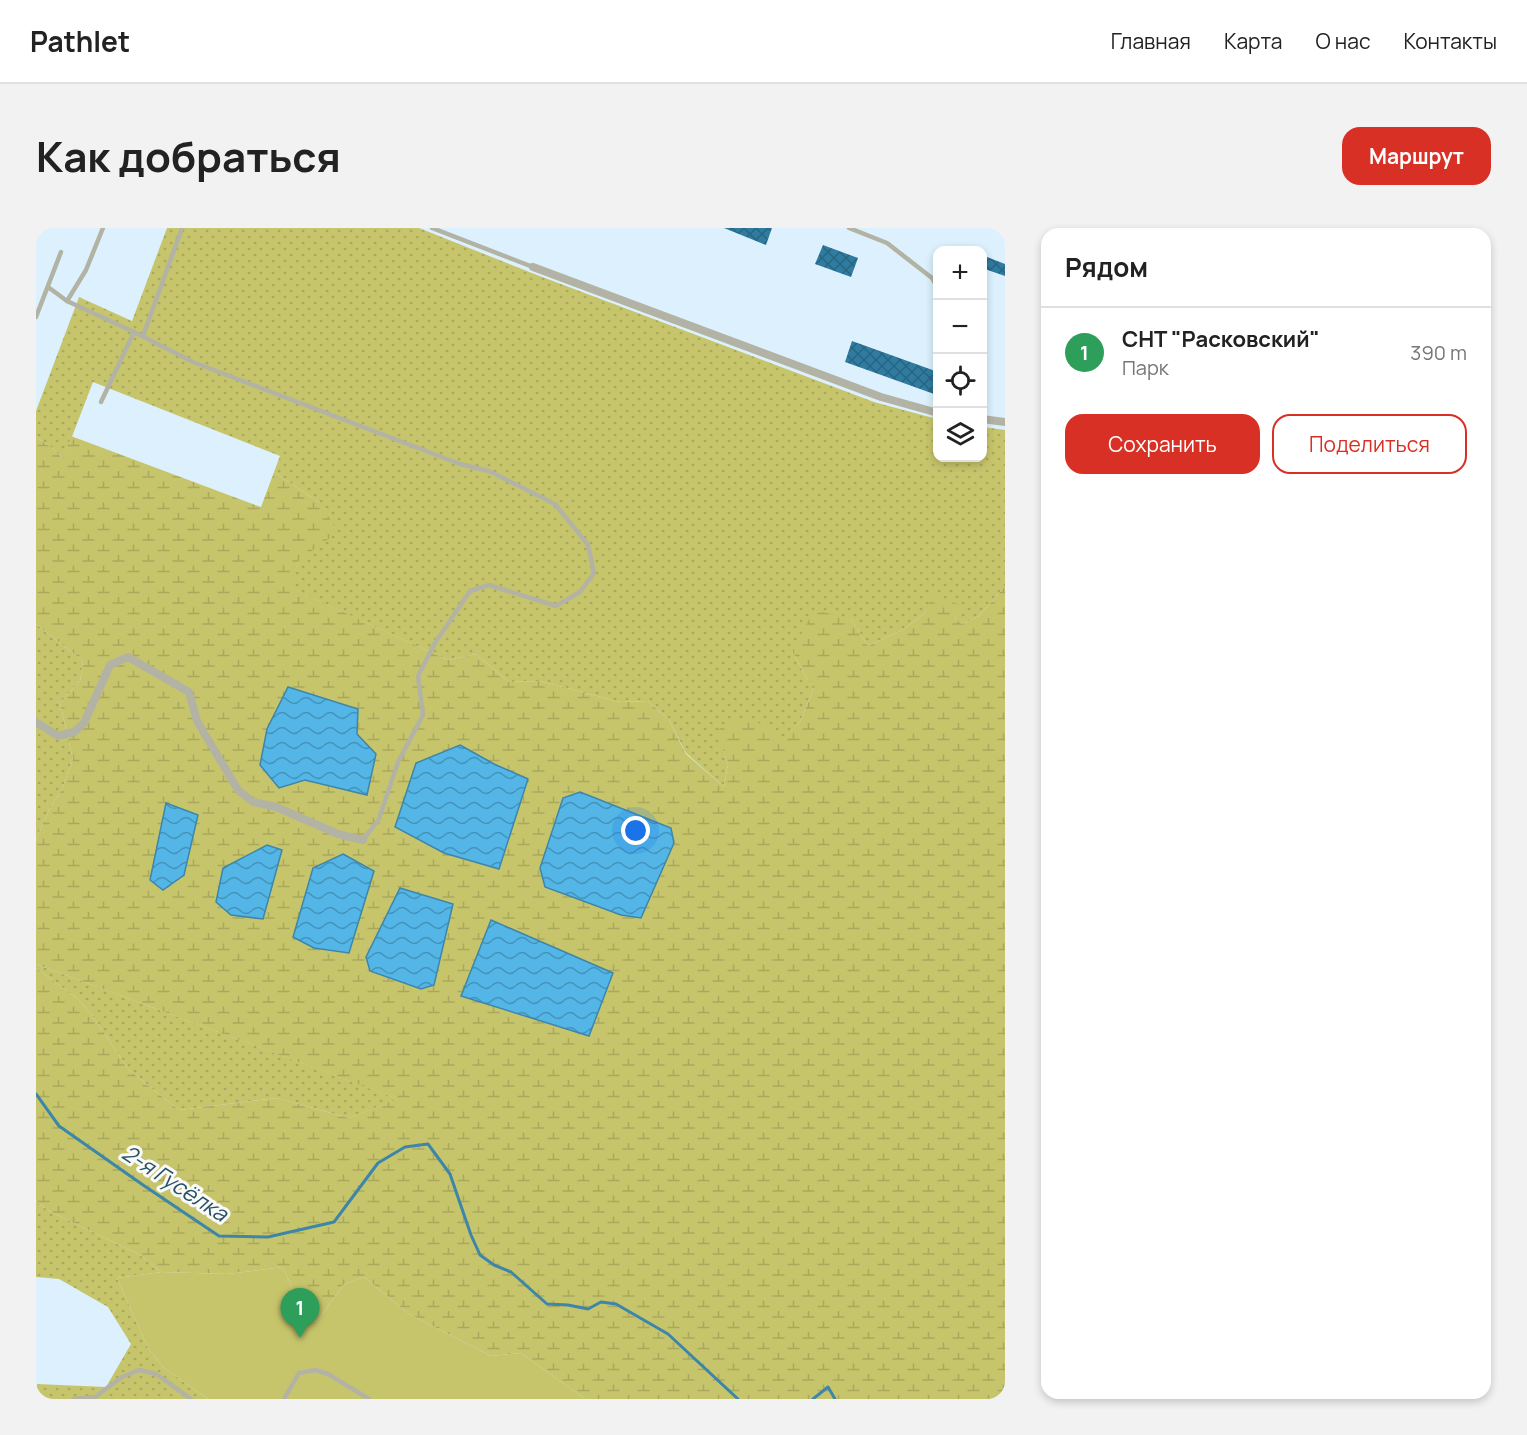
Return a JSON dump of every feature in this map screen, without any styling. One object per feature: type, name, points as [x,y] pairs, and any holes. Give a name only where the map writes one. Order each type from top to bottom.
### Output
[{"type":"street","points":[[533,267],[881,397],[933,412]]},
{"type":"street","points":[[987,420],[1005,422]]},
{"type":"street","points":[[36,722],[58,736],[74,732],[84,723],[110,665],[128,657],[189,692],[197,721],[238,790],[253,802],[276,807],[338,834],[363,840]]},
{"type":"lane","points":[[67,301],[86,270],[103,228]]},
{"type":"lane","points":[[143,336],[182,228]]},
{"type":"lane","points":[[432,228],[533,267]]},
{"type":"lane","points":[[849,228],[887,243],[933,280]]},
{"type":"lane","points":[[36,317],[61,252]]},
{"type":"lane","points":[[48,287],[67,301],[204,366],[460,464],[489,471],[555,504],[588,545],[594,573],[580,592],[556,606],[489,585],[470,591],[435,642],[418,676],[423,715],[398,762],[379,819],[363,840]]},
{"type":"lane","points":[[101,402],[134,332]]},
{"type":"lane","points":[[74,1399],[95,1397],[122,1377],[139,1370],[156,1374],[191,1399]]},
{"type":"lane","points":[[284,1399],[299,1373],[315,1370],[328,1374],[369,1399]]},
{"type":"green space","points":[[167,228],[419,228],[874,402],[933,418],[933,462],[987,462],[987,428],[1005,430],[1005,586],[979,616],[962,624],[955,618],[962,606],[926,612],[904,629],[868,646],[851,619],[792,651],[813,690],[800,722],[782,741],[717,732],[728,764],[724,787],[686,753],[669,720],[648,701],[620,702],[540,681],[509,682],[476,654],[448,660],[290,588],[320,503],[274,472],[280,456],[93,382],[63,460],[55,450],[36,437],[36,411],[79,297],[132,321]]},
{"type":"green space","points":[[71,436],[261,507],[274,472],[320,503],[338,532],[298,561],[291,588],[448,660],[476,654],[509,682],[540,681],[620,702],[648,701],[669,720],[686,754],[724,787],[728,764],[716,732],[729,720],[766,724],[782,740],[800,722],[813,690],[792,651],[814,610],[851,619],[868,646],[904,629],[926,612],[932,594],[963,606],[955,618],[962,624],[979,616],[1005,586],[1005,1399],[585,1399],[521,1353],[491,1356],[409,1314],[364,1277],[343,1285],[317,1322],[285,1315],[292,1288],[283,1267],[227,1274],[161,1272],[140,1255],[49,1211],[36,1201],[36,968],[78,999],[92,1015],[129,1070],[179,1110],[277,1098],[349,1118],[397,1099],[36,964],[36,839],[50,808],[62,789],[73,759],[60,703],[80,681],[83,661],[36,624],[36,437],[55,450],[63,460]],"holes":[[[460,745],[528,779],[499,868],[395,827],[416,763]],[[376,754],[367,795],[305,780],[279,788]],[[166,804],[198,815],[184,875]]]},
{"type":"green space","points":[[36,624],[83,661],[80,681],[60,703],[73,759],[62,789],[50,808],[36,839]]},
{"type":"green space","points":[[36,964],[398,1099],[349,1118],[277,1098],[179,1110],[129,1070],[92,1015],[78,999],[36,968]]},
{"type":"green space","points":[[36,1201],[49,1211],[140,1255],[161,1272],[117,1278],[148,1348],[163,1367],[208,1399],[36,1399],[37,1384],[106,1387],[131,1344],[108,1307],[59,1279],[36,1277]]},
{"type":"green space","points":[[283,1267],[292,1288],[285,1315],[317,1322],[343,1285],[364,1277],[409,1314],[491,1356],[521,1353],[585,1399],[208,1399],[163,1367],[148,1348],[117,1278],[161,1272],[227,1274]]},
{"type":"water","points":[[288,687],[358,709],[357,734],[376,754],[367,795],[305,780],[279,788],[260,765],[267,729]]},
{"type":"water","points":[[460,745],[528,779],[499,869],[444,853],[395,827],[416,763]]},
{"type":"water","points":[[580,792],[671,828],[674,843],[641,918],[621,915],[545,887],[540,868],[563,798]]},
{"type":"water","points":[[166,803],[198,815],[184,875],[163,890],[150,880]]},
{"type":"water","points":[[267,845],[282,850],[263,919],[231,915],[216,902],[223,868]]},
{"type":"water","points":[[343,854],[374,871],[349,953],[314,948],[293,937],[313,868]]},
{"type":"water","points":[[400,888],[453,904],[434,985],[421,989],[370,971],[366,957]]},
{"type":"water","points":[[491,920],[613,973],[589,1036],[461,996]]},
{"type":"building","points":[[724,228],[772,228],[766,245]]},
{"type":"building","points":[[823,245],[858,258],[851,277],[815,264]]},
{"type":"building","points":[[987,257],[1005,264],[1005,276],[987,270]]},
{"type":"building","points":[[852,341],[933,370],[933,394],[845,362]]},
{"type":"waterway","name":"2-я Гусёлка","points":[[36,1094],[59,1126],[219,1236],[268,1237],[334,1222],[378,1163],[405,1147],[428,1144],[450,1174],[480,1255],[494,1265],[511,1272],[547,1304],[588,1309],[601,1302],[616,1304],[668,1334],[738,1399]]},
{"type":"waterway","name":"2-я Гусёлка","points":[[813,1399],[828,1387],[835,1399]]},
{"type":"place","name":"СНТ \"Расковский\"","points":[[300,1338]]}]
